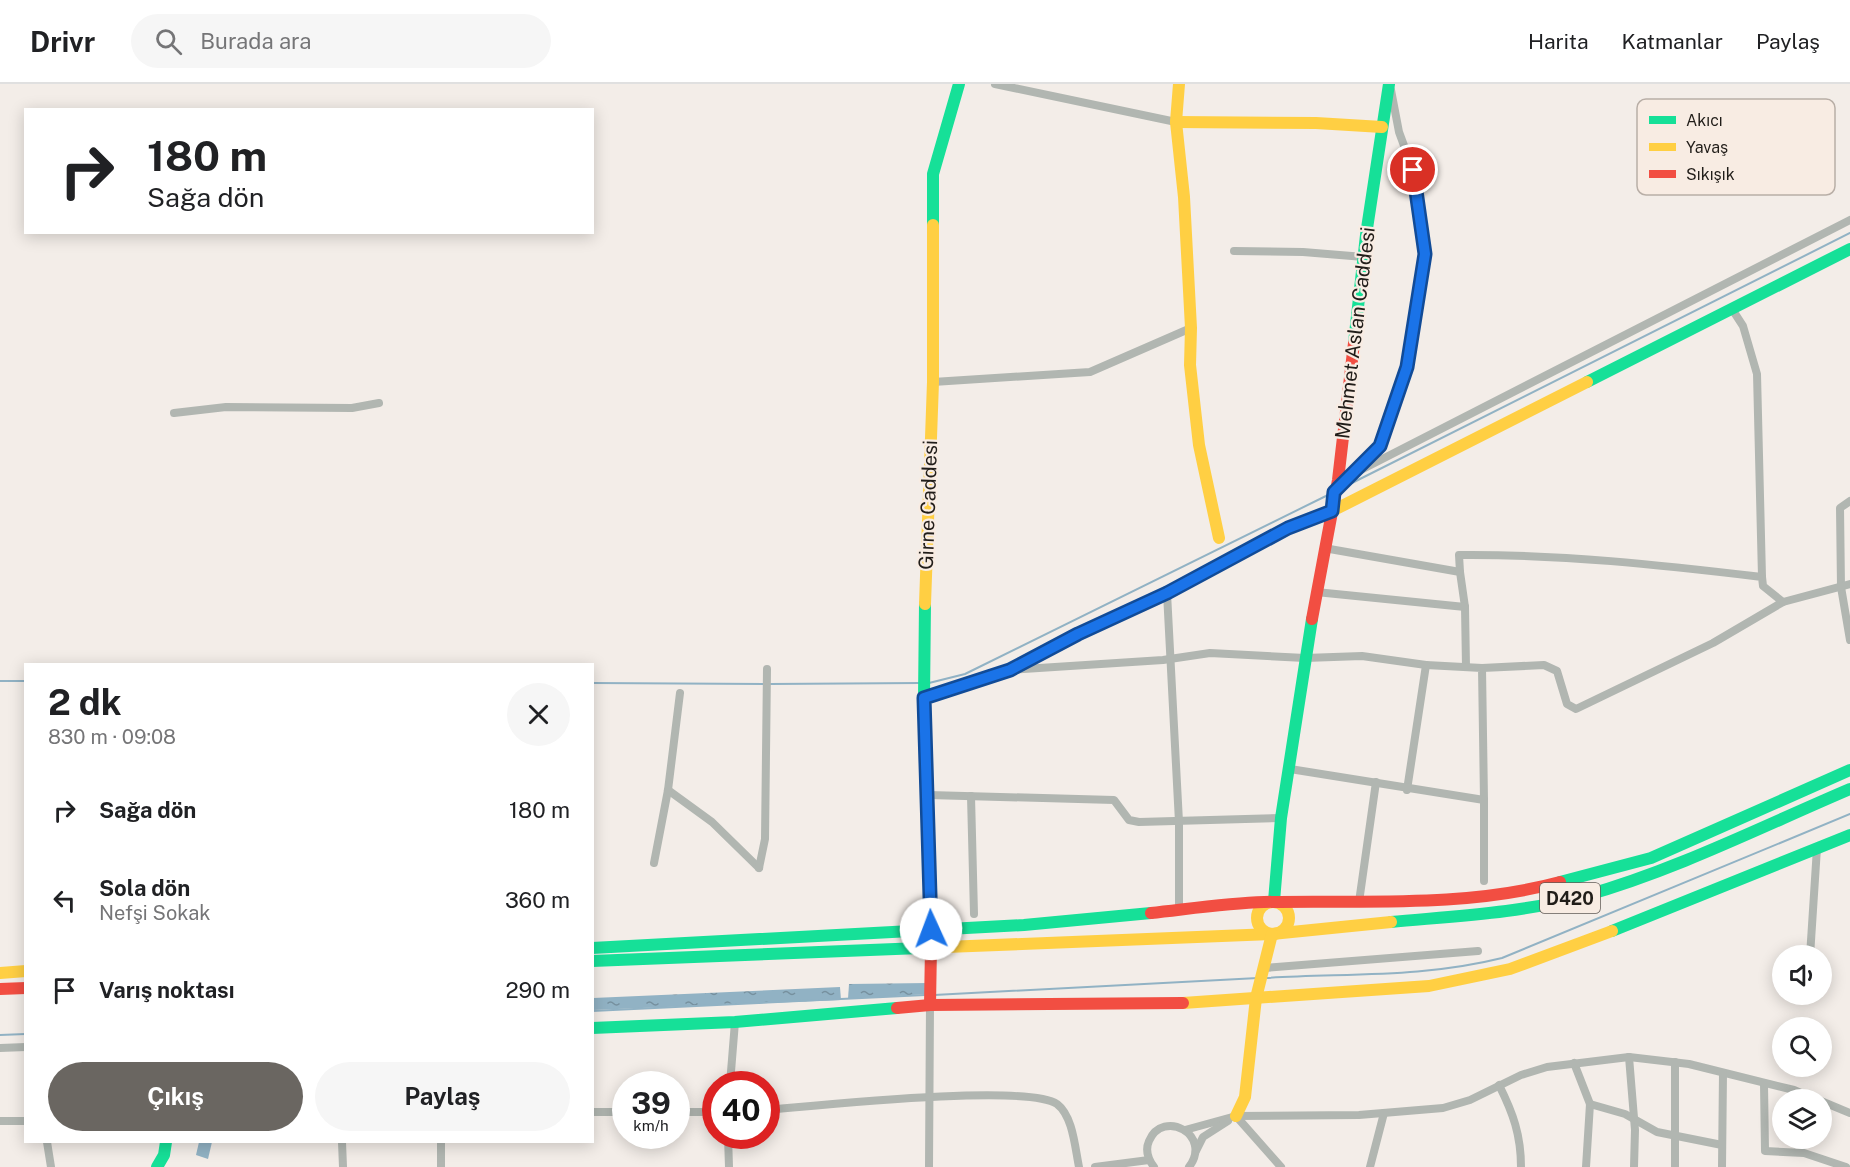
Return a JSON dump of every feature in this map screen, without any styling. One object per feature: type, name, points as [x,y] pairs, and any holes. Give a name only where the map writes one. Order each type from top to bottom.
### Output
[{"type":"street","name":"Girne Caddesi","points":[[931,929],[929,795],[924,698],[927,526],[933,382],[933,174],[959,84]]},
{"type":"street","points":[[995,84],[1059,95],[1176,122],[1316,123],[1382,127]]},
{"type":"street","points":[[1179,84],[1176,122],[1184,197],[1191,328],[1190,365],[1199,445],[1219,538]]},
{"type":"street","points":[[1334,492],[1380,446],[1407,367],[1425,254],[1413,170],[1399,132],[1389,84]]},
{"type":"street","name":"Mehmet Aslan Caddesi","points":[[1274,902],[1281,818],[1316,592],[1338,480],[1364,257],[1389,84]]},
{"type":"street","points":[[1353,474],[1850,219]]},
{"type":"street","points":[[924,698],[1010,670],[1078,634],[1167,593],[1288,528],[1332,511],[1850,249]]},
{"type":"street","points":[[1234,251],[1303,252],[1364,257]]},
{"type":"street","points":[[1732,309],[1743,326],[1757,374],[1763,586],[1783,602]]},
{"type":"street","points":[[933,382],[1090,372],[1191,328]]},
{"type":"street","points":[[174,413],[226,407],[352,408],[379,403]]},
{"type":"street","points":[[1850,501],[1840,508],[1850,640]]},
{"type":"street","points":[[1324,548],[1460,572]]},
{"type":"street","points":[[1466,667],[1465,607],[1459,555],[1535,554],[1762,577]]},
{"type":"street","points":[[1010,670],[1172,659],[1210,653],[1305,658],[1362,656],[1426,665],[1482,668],[1544,665],[1557,671],[1567,704],[1576,709],[1703,648],[1783,602],[1846,586]]},
{"type":"street","points":[[1316,592],[1465,607]]},
{"type":"street","points":[[1167,593],[1179,822],[1179,911]]},
{"type":"street","points":[[1407,790],[1426,665]]},
{"type":"street","points":[[1482,668],[1484,881]]},
{"type":"street","points":[[668,790],[712,822],[759,868],[765,839],[767,669]]},
{"type":"street","points":[[654,864],[668,790],[680,693]]},
{"type":"street","points":[[1290,769],[1376,782],[1407,790],[1484,800]]},
{"type":"street","name":"D420","points":[[594,948],[1024,925],[1274,902],[1359,902],[1462,898],[1552,885],[1651,858],[1850,770]]},
{"type":"street","points":[[1359,902],[1376,782]]},
{"type":"street","name":"D420","points":[[594,961],[1272,934],[1514,910],[1583,896],[1640,878],[1850,789]]},
{"type":"street","points":[[929,795],[1114,800],[1131,821],[1179,822],[1281,818]]},
{"type":"street","points":[[971,796],[974,914]]},
{"type":"street","points":[[594,1028],[735,1022],[930,1005],[1155,1005],[1429,986],[1510,969],[1665,911],[1850,835]]},
{"type":"street","points":[[1811,945],[1817,848]]},
{"type":"street","points":[[1274,902],[1283,905],[1289,919],[1286,928],[1272,934],[1263,931],[1256,917],[1264,904],[1274,902]]},
{"type":"street","points":[[1189,1167],[1203,1137],[1236,1116],[1245,1097],[1256,998],[1272,934]]},
{"type":"street","points":[[929,1167],[931,947]]},
{"type":"street","points":[[1264,968],[1478,951]]},
{"type":"street","points":[[0,972],[24,971]]},
{"type":"street","points":[[0,989],[24,988]]},
{"type":"street","points":[[731,1071],[735,1022]]},
{"type":"street","points":[[0,1048],[24,1047]]},
{"type":"street","points":[[1629,1057],[1634,1167]]},
{"type":"street","points":[[1095,1167],[1151,1163],[1148,1144],[1156,1131],[1170,1126],[1185,1130],[1236,1116],[1384,1113],[1443,1108],[1470,1100],[1499,1085],[1538,1070],[1574,1063],[1629,1057],[1675,1062],[1789,1089]]},
{"type":"street","points":[[1675,1062],[1675,1167]]},
{"type":"street","points":[[1574,1063],[1590,1104],[1586,1167]]},
{"type":"street","points":[[1722,1167],[1723,1073]]},
{"type":"street","points":[[1764,1084],[1765,1151],[1804,1153],[1846,1167]]},
{"type":"street","points":[[1499,1085],[1513,1112],[1519,1131],[1521,1167]]},
{"type":"street","points":[[780,1109],[967,1094],[1051,1101],[1060,1107],[1068,1120],[1079,1167]]},
{"type":"street","points":[[1590,1104],[1625,1114],[1657,1132],[1722,1145]]},
{"type":"street","points":[[1832,1106],[1850,1113]]},
{"type":"street","points":[[594,1112],[612,1112]]},
{"type":"street","points":[[1370,1167],[1384,1113]]},
{"type":"street","points":[[1236,1116],[1281,1167]]},
{"type":"street","points":[[0,1121],[24,1121]]},
{"type":"street","points":[[1185,1130],[1195,1143],[1196,1151]]},
{"type":"street","points":[[47,1143],[51,1167]]},
{"type":"street","points":[[157,1167],[164,1155],[166,1143]]},
{"type":"street","points":[[342,1143],[343,1167]]},
{"type":"street","points":[[441,1143],[441,1167]]},
{"type":"street","points":[[728,1149],[729,1167]]},
{"type":"water","points":[[928,983],[928,994],[848,999],[849,984]]},
{"type":"water","points":[[840,987],[841,1000],[594,1010],[594,998]]},
{"type":"water","points":[[199,1143],[212,1143],[208,1159],[196,1155]]},
{"type":"waterway","points":[[1346,486],[1850,233]]},
{"type":"waterway","points":[[929,683],[965,674],[1330,494]]},
{"type":"waterway","points":[[0,681],[24,681]]},
{"type":"waterway","points":[[594,683],[764,684]]},
{"type":"waterway","points":[[770,684],[920,683]]},
{"type":"waterway","points":[[1266,978],[1414,972],[1502,958],[1850,814]]},
{"type":"waterway","points":[[934,995],[1258,978]]},
{"type":"waterway","points":[[594,1011],[925,995]]},
{"type":"waterway","points":[[0,1035],[24,1034]]},
{"type":"traffic: fast","points":[[933,225],[933,174],[959,84]]},
{"type":"traffic: fast","points":[[1354,343],[1366,235],[1389,84]]},
{"type":"traffic: fast","points":[[1587,382],[1850,249]]},
{"type":"traffic: fast","points":[[925,604],[924,698],[931,929]]},
{"type":"traffic: fast","points":[[1274,901],[1281,818],[1312,619]]},
{"type":"traffic: fast","points":[[1560,882],[1651,858],[1850,770]]},
{"type":"traffic: fast","points":[[1391,922],[1513,910],[1584,896],[1652,874],[1850,789]]},
{"type":"traffic: fast","points":[[1612,931],[1850,835]]},
{"type":"traffic: fast","points":[[594,948],[1024,925],[1151,913]]},
{"type":"traffic: fast","points":[[594,961],[946,947]]},
{"type":"traffic: fast","points":[[594,1028],[735,1022],[897,1008]]},
{"type":"traffic: fast","points":[[157,1167],[164,1155],[166,1143]]},
{"type":"traffic: slow","points":[[1179,84],[1176,122],[1184,197],[1191,328],[1190,365],[1199,445],[1219,538]]},
{"type":"traffic: slow","points":[[1176,122],[1316,123],[1382,127]]},
{"type":"traffic: slow","points":[[925,604],[933,382],[933,225]]},
{"type":"traffic: slow","points":[[1332,511],[1587,382]]},
{"type":"traffic: slow","points":[[1273,902],[1285,906],[1289,918],[1285,930],[1273,934],[1261,930],[1257,918],[1261,906],[1273,902]]},
{"type":"traffic: slow","points":[[946,947],[1272,934],[1391,922]]},
{"type":"traffic: slow","points":[[1183,1003],[1429,986],[1510,969],[1612,931]]},
{"type":"traffic: slow","points":[[1236,1116],[1245,1097],[1256,998],[1272,934]]},
{"type":"traffic: slow","points":[[0,973],[24,971]]},
{"type":"traffic: jam","points":[[1312,619],[1338,480],[1354,343]]},
{"type":"traffic: jam","points":[[1151,913],[1250,903],[1450,899],[1487,896],[1560,882]]},
{"type":"traffic: jam","points":[[930,1005],[931,947]]},
{"type":"traffic: jam","points":[[0,989],[24,988]]},
{"type":"traffic: jam","points":[[897,1008],[930,1005],[1183,1003]]},
{"type":"route","points":[[931,929],[929,795],[924,698],[1010,670],[1078,634],[1167,593],[1288,528],[1332,511],[1334,492],[1380,446],[1407,367],[1425,254],[1413,170]]}]
